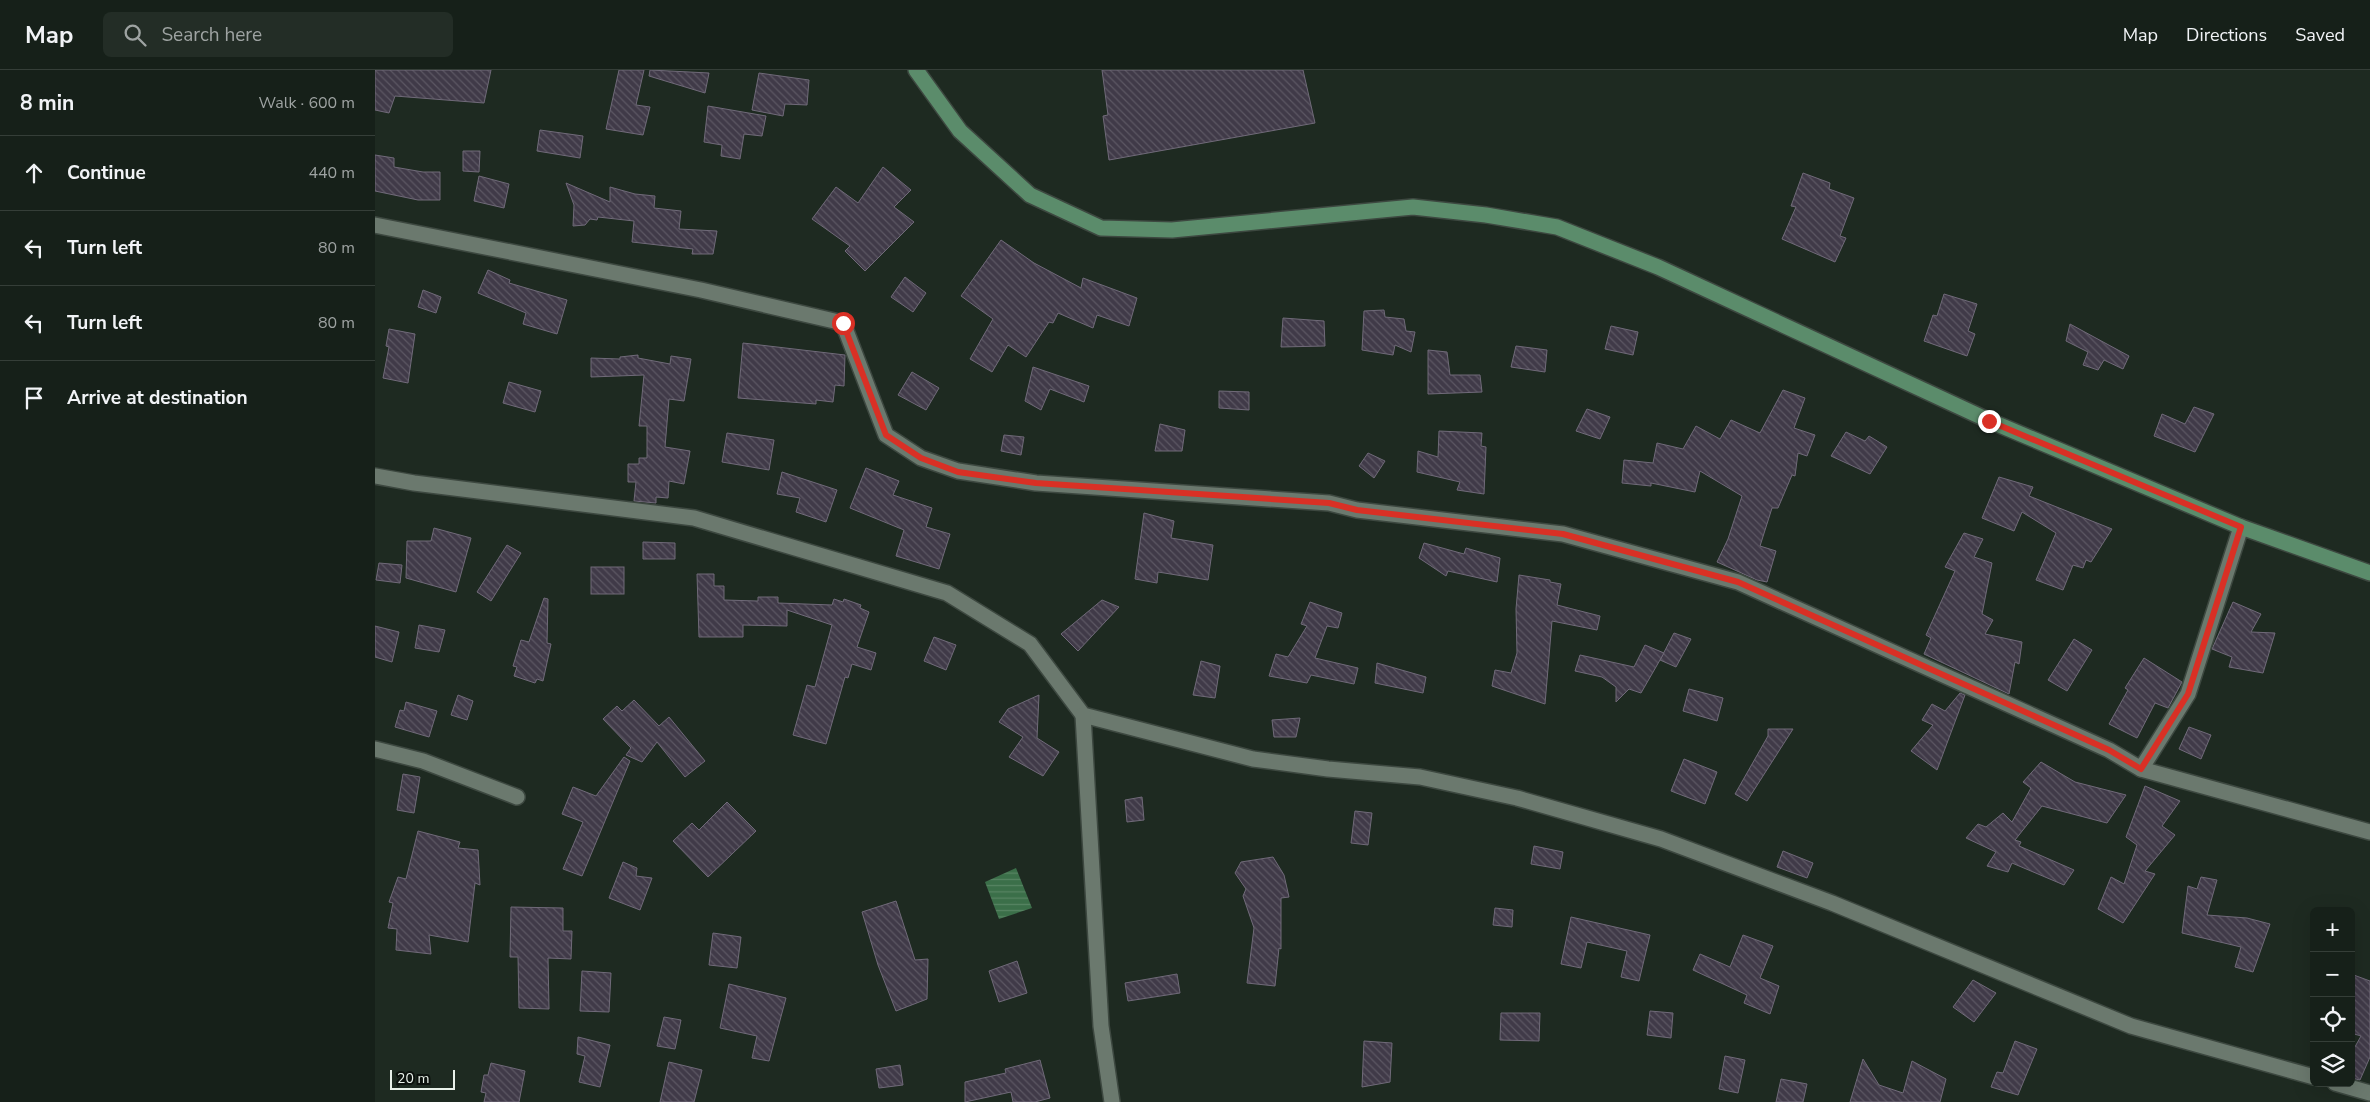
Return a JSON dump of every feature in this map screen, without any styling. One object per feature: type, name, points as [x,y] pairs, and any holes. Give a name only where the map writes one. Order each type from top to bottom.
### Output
[{"type":"street","points":[[916,70],[961,131],[1030,195],[1101,228],[1172,230],[1413,207],[1486,214],[1557,227],[1658,267],[1989,421],[2241,527],[2369,572]]},
{"type":"street","points":[[375,224],[701,290],[843,323],[886,435],[921,458],[958,472],[1036,483],[1329,503],[1357,510],[1563,534],[1738,582],[2109,750],[2141,769],[2370,832]]},
{"type":"street","points":[[375,476],[414,483],[694,518],[947,593],[1030,644],[1083,716],[1101,1026],[1112,1102]]},
{"type":"street","points":[[2141,769],[2188,694],[2241,527]]},
{"type":"street","points":[[1083,716],[1253,759],[1328,769],[1420,777],[1517,798],[1661,839],[1832,903],[2131,1026],[2310,1076]]},
{"type":"street","points":[[375,749],[423,761],[517,798]]},
{"type":"street","points":[[2349,1087],[2370,1093]]},
{"type":"shaded area","points":[[1016,868],[1032,908],[999,919],[985,882]]},
{"type":"building","points":[[375,70],[491,70],[484,103],[395,96],[389,113],[375,110]]},
{"type":"building","points":[[619,70],[644,70],[636,105],[650,107],[643,135],[606,129]]},
{"type":"building","points":[[650,70],[709,73],[705,93],[649,76]]},
{"type":"building","points":[[1102,70],[1303,70],[1315,123],[1109,160],[1103,116],[1108,115]]},
{"type":"building","points":[[759,73],[809,80],[807,105],[785,104],[783,116],[752,110]]},
{"type":"building","points":[[708,106],[766,116],[762,136],[744,134],[740,159],[721,156],[722,145],[704,142]]},
{"type":"building","points":[[540,130],[583,136],[580,158],[537,151]]},
{"type":"building","points":[[463,151],[480,151],[479,172],[463,171]]},
{"type":"building","points":[[375,155],[394,158],[394,167],[423,172],[440,172],[440,200],[418,200],[375,191]]},
{"type":"building","points":[[883,167],[911,190],[894,207],[914,222],[865,271],[845,251],[850,246],[812,219],[836,187],[858,203]]},
{"type":"building","points":[[1803,173],[1830,183],[1829,189],[1854,198],[1840,236],[1846,238],[1835,262],[1782,239],[1796,207],[1791,206]]},
{"type":"building","points":[[479,176],[509,184],[504,208],[474,201]]},
{"type":"building","points":[[566,183],[610,202],[610,187],[635,194],[655,196],[654,208],[681,211],[679,229],[717,231],[713,254],[692,254],[693,249],[632,242],[634,221],[598,217],[597,220],[590,219],[585,225],[573,226],[574,205]]},
{"type":"building","points":[[1001,240],[1034,263],[1081,288],[1083,278],[1137,298],[1129,326],[1097,315],[1093,328],[1058,313],[1053,323],[1049,322],[1026,357],[1008,345],[992,372],[970,359],[993,319],[961,296]]},
{"type":"building","points":[[488,270],[510,280],[509,283],[567,300],[557,334],[523,324],[526,313],[478,293]]},
{"type":"building","points":[[905,277],[926,293],[913,312],[891,297]]},
{"type":"building","points":[[423,290],[441,297],[436,313],[418,307]]},
{"type":"building","points":[[1944,294],[1977,304],[1968,331],[1975,334],[1967,356],[1924,341],[1933,315],[1937,316]]},
{"type":"building","points":[[1384,310],[1385,317],[1404,319],[1406,331],[1415,332],[1411,352],[1395,345],[1393,355],[1362,350],[1364,311]]},
{"type":"building","points":[[1283,318],[1324,321],[1325,346],[1281,347]]},
{"type":"building","points":[[2070,324],[2129,356],[2123,369],[2104,360],[2098,370],[2083,365],[2088,352],[2066,341]]},
{"type":"building","points":[[1611,326],[1638,332],[1633,355],[1605,349]]},
{"type":"building","points":[[389,329],[415,334],[408,383],[383,378],[389,347],[386,346]]},
{"type":"building","points":[[743,343],[845,355],[844,386],[835,385],[833,402],[816,400],[816,404],[738,398]]},
{"type":"building","points":[[1516,346],[1547,350],[1545,372],[1511,367]]},
{"type":"building","points":[[1428,350],[1447,352],[1450,375],[1480,375],[1482,392],[1428,394]]},
{"type":"building","points":[[638,355],[638,358],[670,364],[671,356],[691,359],[684,401],[669,399],[665,447],[690,451],[684,484],[669,481],[668,498],[656,497],[656,503],[634,501],[636,482],[628,482],[628,464],[639,464],[639,458],[647,458],[647,426],[639,426],[644,375],[591,377],[591,358],[620,359],[620,357]]},
{"type":"building","points":[[1033,367],[1089,386],[1084,402],[1050,389],[1041,410],[1025,401]]},
{"type":"building","points":[[912,372],[939,388],[926,410],[898,395]]},
{"type":"building","points":[[509,382],[541,391],[535,412],[503,403]]},
{"type":"building","points":[[1783,390],[1805,398],[1794,428],[1815,435],[1807,456],[1798,453],[1795,476],[1792,475],[1778,508],[1772,508],[1760,546],[1776,551],[1767,582],[1757,580],[1717,562],[1728,539],[1742,496],[1700,471],[1695,492],[1651,483],[1651,486],[1622,483],[1624,460],[1653,463],[1657,443],[1683,449],[1696,426],[1720,439],[1731,420],[1760,433]]},
{"type":"building","points":[[1219,391],[1249,392],[1249,410],[1219,408]]},
{"type":"building","points":[[2194,407],[2214,414],[2195,452],[2154,436],[2162,414],[2185,424]]},
{"type":"building","points":[[1587,409],[1610,417],[1600,439],[1576,431]]},
{"type":"building","points":[[1160,424],[1185,430],[1182,451],[1155,451]]},
{"type":"building","points":[[1439,431],[1482,433],[1481,446],[1486,447],[1484,494],[1457,490],[1460,482],[1417,472],[1418,451],[1438,457]]},
{"type":"building","points":[[1846,432],[1865,441],[1869,436],[1887,447],[1870,474],[1831,456]]},
{"type":"building","points":[[727,433],[774,440],[769,470],[722,462]]},
{"type":"building","points":[[1004,435],[1024,437],[1021,455],[1001,451]]},
{"type":"building","points":[[1368,453],[1385,461],[1374,478],[1359,466]]},
{"type":"building","points":[[866,468],[899,481],[893,495],[932,508],[926,527],[950,534],[939,569],[896,556],[904,530],[850,508]]},
{"type":"building","points":[[782,472],[837,490],[826,522],[796,512],[800,498],[777,494]]},
{"type":"building","points":[[1999,477],[2033,487],[2029,496],[2112,529],[2091,562],[2086,560],[2083,568],[2073,565],[2063,590],[2036,580],[2056,533],[2022,512],[2014,531],[1982,518]]},
{"type":"building","points":[[1144,513],[1174,521],[1171,538],[1213,545],[1208,580],[1158,572],[1157,583],[1135,579]]},
{"type":"building","points":[[434,528],[471,538],[456,592],[406,578],[407,541],[431,541]]},
{"type":"building","points":[[1964,533],[1983,539],[1974,557],[1992,563],[1982,614],[1993,620],[1985,634],[2022,642],[2019,664],[2015,662],[2009,694],[1924,654],[1931,638],[1926,635],[1955,571],[1945,567]]},
{"type":"building","points":[[643,542],[675,543],[675,559],[643,559]]},
{"type":"building","points":[[1424,543],[1464,554],[1466,548],[1500,558],[1497,582],[1448,571],[1446,576],[1419,558]]},
{"type":"building","points":[[507,545],[521,553],[491,601],[477,592]]},
{"type":"building","points":[[379,563],[402,565],[400,583],[376,580]]},
{"type":"building","points":[[591,567],[624,567],[624,594],[591,594]]},
{"type":"building","points":[[697,574],[714,574],[714,586],[724,586],[724,600],[758,601],[758,597],[778,597],[778,603],[832,605],[834,599],[843,602],[844,599],[861,605],[860,608],[869,612],[857,647],[876,653],[871,670],[852,664],[848,678],[845,677],[826,744],[793,735],[807,685],[815,687],[832,625],[787,610],[787,626],[743,625],[743,637],[699,637]]},
{"type":"building","points":[[1519,575],[1550,580],[1550,582],[1561,584],[1557,605],[1600,616],[1597,630],[1552,621],[1545,704],[1492,686],[1495,670],[1511,673],[1517,653],[1516,609]]},
{"type":"building","points":[[544,598],[548,599],[547,643],[551,644],[543,681],[537,679],[535,683],[514,676],[517,667],[513,666],[521,640],[529,642]]},
{"type":"building","points":[[1102,600],[1119,607],[1078,651],[1061,634]]},
{"type":"building","points":[[1310,602],[1342,613],[1338,628],[1327,626],[1315,658],[1358,668],[1354,684],[1311,675],[1307,683],[1269,676],[1276,654],[1288,657],[1307,626],[1301,624]]},
{"type":"building","points":[[2233,602],[2261,614],[2251,632],[2275,633],[2263,673],[2229,667],[2232,657],[2212,649]]},
{"type":"building","points":[[419,625],[445,630],[439,652],[415,648]]},
{"type":"building","points":[[375,626],[399,632],[392,662],[375,657]]},
{"type":"building","points":[[1674,633],[1691,639],[1676,667],[1660,660]]},
{"type":"building","points":[[934,637],[956,645],[946,670],[924,661]]},
{"type":"building","points":[[2074,639],[2092,650],[2067,691],[2048,680]]},
{"type":"building","points":[[1645,645],[1664,653],[1641,693],[1629,689],[1616,702],[1616,687],[1602,677],[1575,671],[1580,655],[1634,667]]},
{"type":"building","points":[[2144,658],[2182,682],[2168,708],[2155,703],[2137,738],[2109,724],[2128,690],[2125,688]]},
{"type":"building","points":[[1201,661],[1220,666],[1215,698],[1193,695]]},
{"type":"building","points":[[1377,663],[1426,677],[1423,693],[1375,683]]},
{"type":"building","points":[[1689,689],[1723,698],[1717,721],[1683,711]]},
{"type":"building","points":[[1960,693],[1965,695],[1937,770],[1911,751],[1933,725],[1922,720],[1932,704],[1945,711]]},
{"type":"building","points":[[458,695],[473,701],[467,720],[451,715]]},
{"type":"building","points":[[1039,695],[1037,738],[1059,752],[1043,776],[1009,757],[1023,737],[999,722],[1008,709]]},
{"type":"building","points":[[634,700],[659,726],[669,717],[705,761],[685,777],[657,742],[642,762],[626,755],[631,748],[603,719],[617,706],[622,711]]},
{"type":"building","points":[[406,702],[437,711],[429,737],[395,727],[400,710],[404,711]]},
{"type":"building","points":[[1300,718],[1296,737],[1274,737],[1272,720]]},
{"type":"building","points":[[2189,727],[2211,735],[2201,759],[2179,749]]},
{"type":"building","points":[[1768,729],[1793,729],[1747,801],[1735,794],[1768,736]]},
{"type":"building","points":[[624,757],[630,761],[582,876],[563,869],[583,822],[562,814],[573,787],[596,796]]},
{"type":"building","points":[[1684,759],[1717,772],[1705,804],[1671,791]]},
{"type":"building","points":[[2041,762],[2075,782],[2126,795],[2107,823],[2042,806],[2015,840],[2021,842],[2019,846],[2074,870],[2064,885],[2012,863],[2008,872],[1987,866],[1996,852],[1966,838],[1978,824],[1986,827],[2003,813],[2012,822],[2031,788],[2023,782]]},
{"type":"building","points":[[403,774],[420,777],[414,813],[397,810]]},
{"type":"building","points":[[2145,786],[2180,801],[2162,826],[2175,835],[2145,871],[2155,874],[2123,923],[2098,909],[2111,877],[2124,884],[2137,845],[2126,837]]},
{"type":"building","points":[[1142,797],[1144,820],[1127,822],[1125,800]]},
{"type":"building","points":[[727,802],[756,831],[708,877],[673,841],[692,823],[699,830]]},
{"type":"building","points":[[1355,811],[1372,813],[1368,845],[1351,843]]},
{"type":"building","points":[[418,831],[460,842],[458,848],[478,850],[480,885],[475,883],[468,942],[429,935],[431,954],[396,950],[397,929],[388,928],[393,903],[389,902],[398,877],[406,879]]},
{"type":"building","points":[[1534,846],[1563,852],[1560,869],[1531,864]]},
{"type":"building","points":[[1783,851],[1813,863],[1807,878],[1777,867]]},
{"type":"building","points":[[1273,857],[1284,875],[1289,897],[1281,898],[1281,949],[1279,948],[1275,986],[1247,983],[1254,928],[1243,896],[1246,889],[1235,873],[1241,862]]},
{"type":"building","points":[[623,862],[637,868],[636,876],[652,878],[640,910],[609,898]]},
{"type":"building","points":[[2201,877],[2217,880],[2207,915],[2247,918],[2270,924],[2253,972],[2235,967],[2241,947],[2182,933],[2188,886],[2197,889]]},
{"type":"building","points":[[896,901],[915,960],[928,959],[927,999],[896,1011],[878,965],[862,912]]},
{"type":"building","points":[[511,907],[563,908],[563,931],[572,931],[571,959],[548,958],[549,1009],[519,1008],[518,957],[510,957]]},
{"type":"building","points":[[1495,908],[1513,910],[1512,927],[1493,925]]},
{"type":"building","points":[[1571,917],[1650,935],[1639,981],[1621,977],[1627,951],[1587,942],[1581,968],[1561,964]]},
{"type":"building","points":[[713,933],[741,937],[737,968],[709,965]]},
{"type":"building","points":[[1743,935],[1773,946],[1760,978],[1779,986],[1770,1014],[1744,1003],[1747,995],[1693,970],[1700,954],[1730,967]]},
{"type":"building","points":[[1017,961],[1027,993],[999,1002],[989,971]]},
{"type":"building","points":[[582,971],[611,973],[609,1012],[580,1011]]},
{"type":"building","points":[[1177,974],[1180,993],[1128,1001],[1125,983]]},
{"type":"building","points":[[2355,975],[2370,981],[2370,1057],[2360,1080],[2355,1079],[2355,1047],[2361,1036],[2355,1034]]},
{"type":"building","points":[[1973,980],[1996,993],[1974,1022],[1953,1007]]},
{"type":"building","points":[[729,984],[786,998],[769,1061],[752,1058],[757,1036],[720,1028]]},
{"type":"building","points":[[1650,1011],[1673,1013],[1671,1038],[1647,1035]]},
{"type":"building","points":[[1501,1013],[1540,1013],[1539,1041],[1500,1040]]},
{"type":"building","points":[[664,1017],[681,1020],[675,1049],[657,1046]]},
{"type":"building","points":[[578,1037],[610,1045],[600,1087],[579,1082],[585,1056],[577,1054]]},
{"type":"building","points":[[1364,1041],[1392,1043],[1390,1082],[1362,1087]]},
{"type":"building","points":[[2015,1041],[2037,1049],[2018,1095],[1991,1087],[1997,1072],[2003,1073]]},
{"type":"building","points":[[1725,1056],[1745,1060],[1738,1093],[1719,1089]]},
{"type":"building","points":[[1863,1059],[1879,1085],[1903,1093],[1912,1061],[1946,1079],[1940,1102],[1850,1102]]},
{"type":"building","points":[[1040,1060],[1050,1098],[1035,1102],[1013,1102],[1011,1092],[965,1102],[965,1082],[1006,1073],[1005,1069]]},
{"type":"building","points":[[669,1062],[702,1070],[694,1102],[660,1102]]},
{"type":"building","points":[[491,1063],[525,1071],[519,1102],[484,1102],[486,1093],[481,1092],[484,1075],[488,1075]]},
{"type":"building","points":[[900,1065],[903,1085],[879,1088],[876,1069]]},
{"type":"building","points":[[1781,1079],[1807,1084],[1803,1102],[1776,1102]]},
{"type":"route","points":[[843,323],[886,435],[921,458],[958,472],[1036,483],[1329,503],[1357,510],[1563,534],[1738,582],[2109,750],[2141,769],[2188,694],[2241,527],[1989,421]]}]
